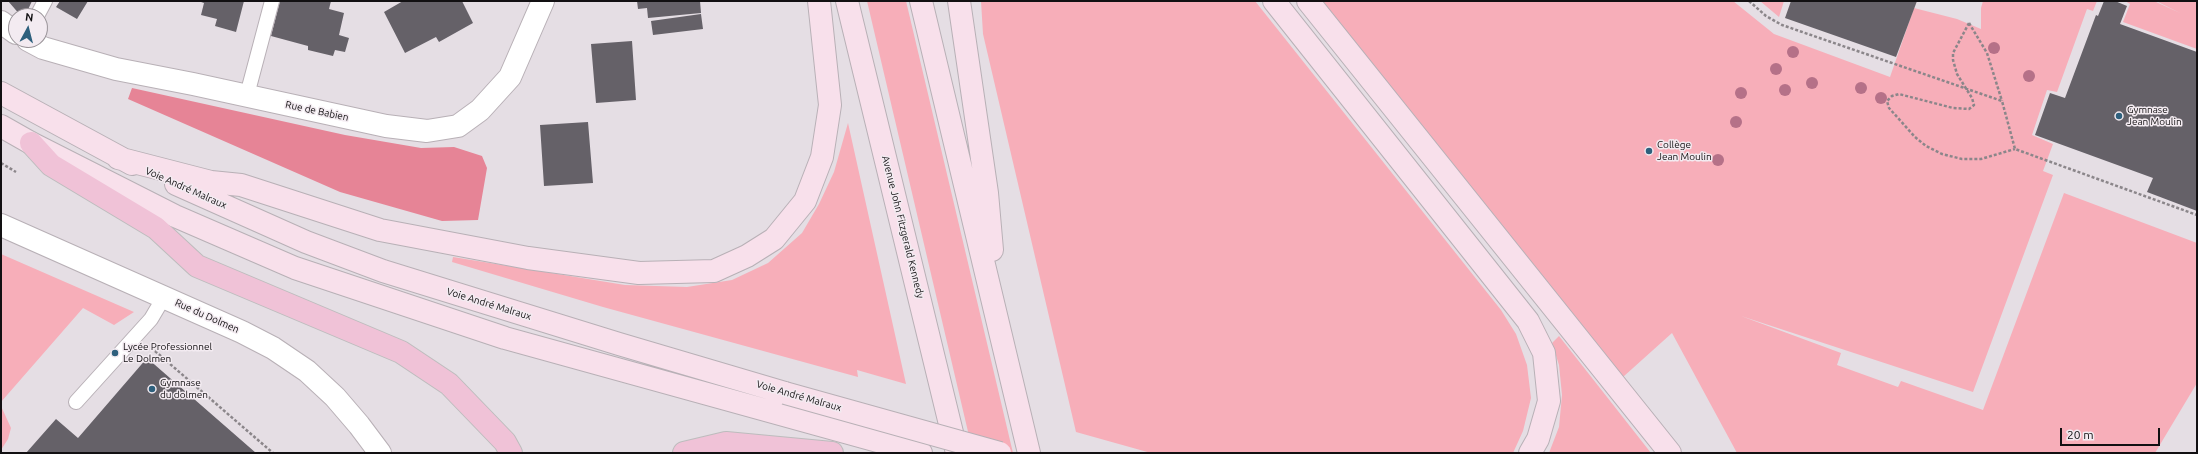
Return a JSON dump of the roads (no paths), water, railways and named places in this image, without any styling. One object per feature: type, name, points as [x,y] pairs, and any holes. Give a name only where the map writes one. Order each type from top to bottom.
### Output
[{"type":"main road","points":[[118,158],[210,182],[241,185],[380,230],[528,258],[639,273],[714,270],[747,256],[774,239],[805,201],[822,157],[830,105],[819,1]]},
{"type":"main road","name":"Avenue John Fitzgerald Kennedy","points":[[847,1],[957,453]]},
{"type":"main road","points":[[921,1],[1029,453]]},
{"type":"main road","points":[[959,1],[987,193],[999,327]]},
{"type":"main road","points":[[1274,1],[1528,321],[1544,354],[1549,401],[1538,439],[1530,453]]},
{"type":"main road","points":[[1308,1],[1670,453]]},
{"type":"main road","name":"Voie André Malraux","points":[[1,93],[118,158],[306,242],[383,271],[619,344],[785,393],[1000,453]]},
{"type":"main road","points":[[1,126],[30,143],[175,216],[295,268],[505,338],[921,453]]},
{"type":"main road","points":[[30,143],[51,165],[156,228],[197,266],[401,352],[449,384],[505,442],[511,453]]},
{"type":"main road","points":[[684,453],[726,443],[832,453]]},
{"type":"street","name":"Rue de Babien","points":[[43,48],[116,69],[247,95],[386,126],[427,132],[458,126],[480,110],[510,77],[543,1]]},
{"type":"street","name":"Rue du Dolmen","points":[[1,226],[242,332],[290,359],[335,397],[380,453]]},
{"type":"lane","points":[[247,95],[272,1]]},
{"type":"lane","points":[[76,402],[151,319],[164,298]]},
{"type":"place","name":"Gymnase Jean Moulin","points":[[2119,116]]},
{"type":"place","name":"Collège Jean Moulin","points":[[1649,151]]},
{"type":"place","name":"Lycée Professionnel Le Dolmen","points":[[115,353]]},
{"type":"place","name":"Gymnase du dolmen","points":[[152,389]]}]
